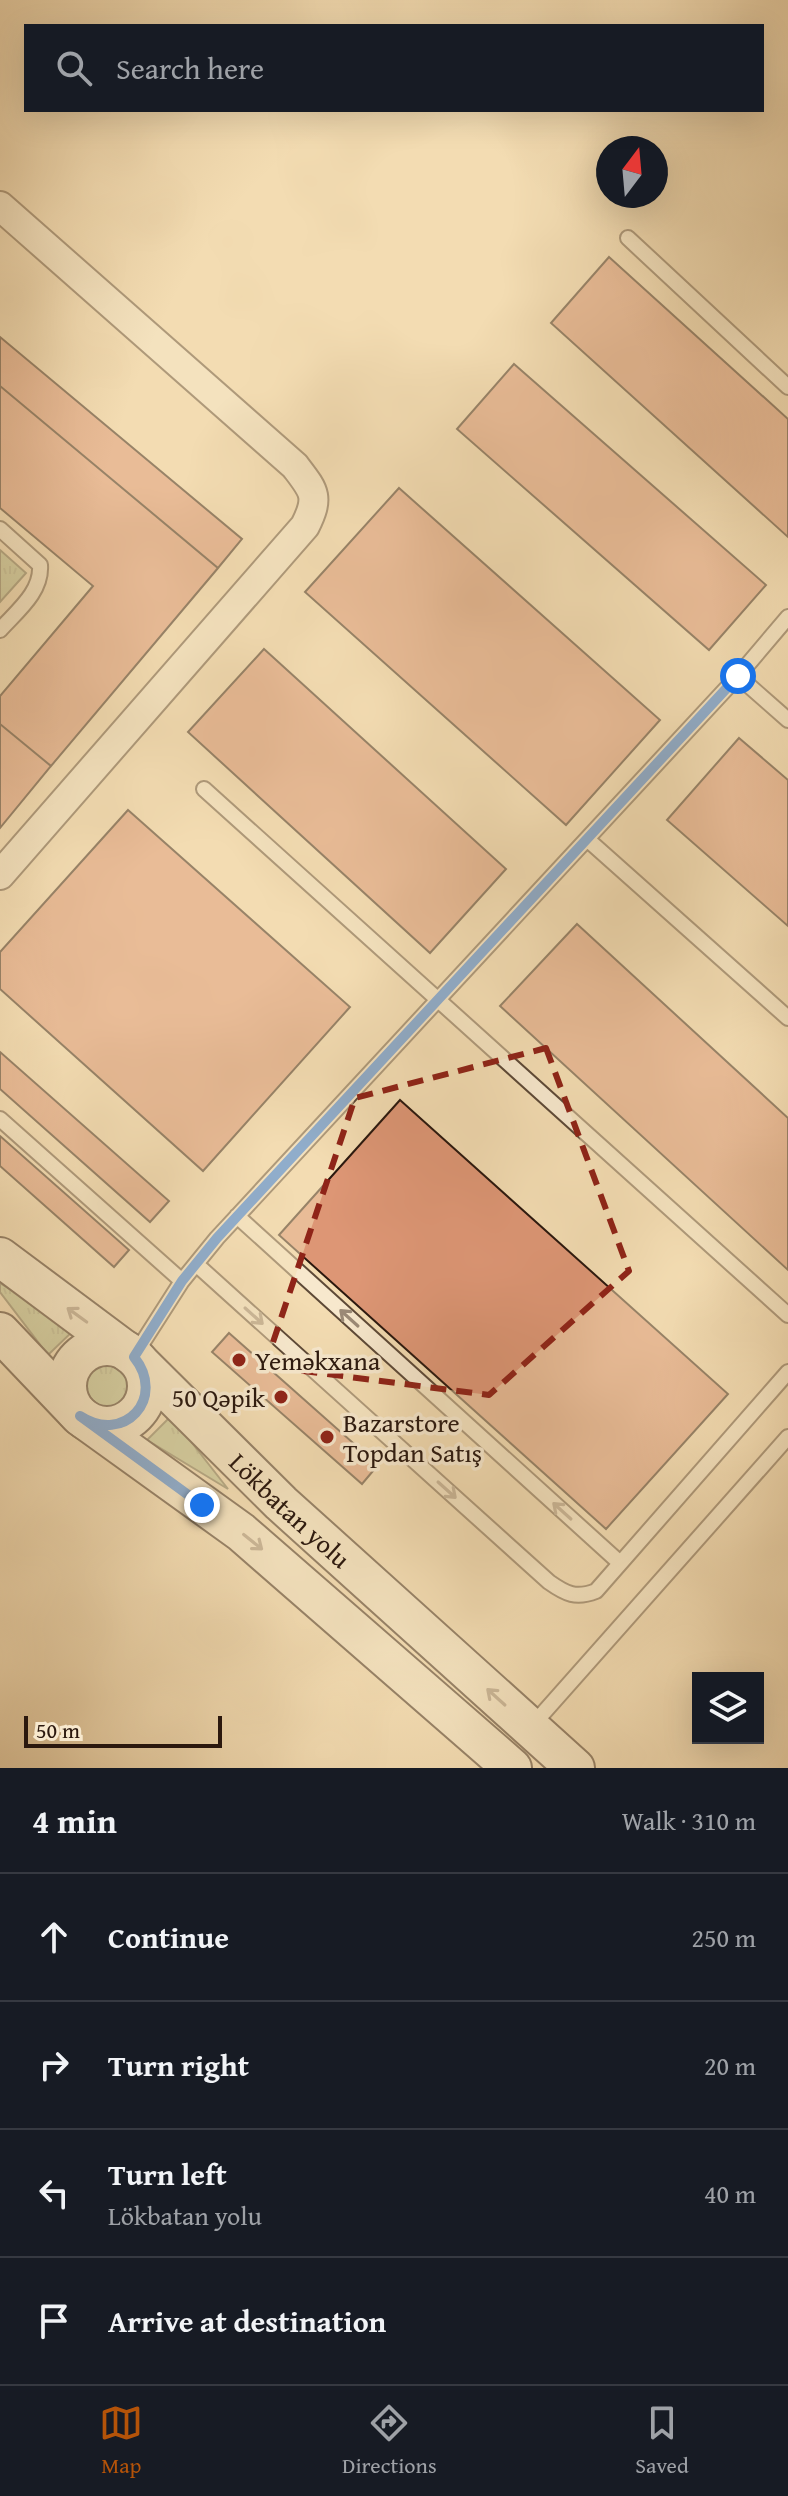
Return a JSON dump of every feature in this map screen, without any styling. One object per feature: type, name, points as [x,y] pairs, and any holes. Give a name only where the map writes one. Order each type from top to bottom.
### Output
[{"type":"main road","name":"Lökbatan yolu","points":[[0,1257],[134,1357],[281,1503],[575,1768]]},
{"type":"main road","name":"Lökbatan yolu","points":[[0,1332],[80,1416],[241,1532],[512,1768]]},
{"type":"main road","points":[[99,1347],[112,1347],[134,1357],[141,1366],[147,1387],[140,1409],[123,1423],[112,1426],[100,1425],[80,1416],[72,1405],[67,1382],[77,1359],[99,1347]]},
{"type":"street","points":[[0,206],[295,466],[315,498],[305,526],[0,875]]},
{"type":"lane","points":[[628,238],[788,387]]},
{"type":"lane","points":[[0,529],[40,565],[41,577],[37,588],[0,630]]},
{"type":"lane","points":[[134,1357],[182,1281],[237,1216],[738,676],[788,617]]},
{"type":"lane","points":[[738,676],[788,720]]},
{"type":"lane","points":[[204,789],[788,1315]]},
{"type":"lane","points":[[587,839],[788,1018]]},
{"type":"lane","points":[[0,1119],[182,1281]]},
{"type":"lane","points":[[237,1216],[620,1563]]},
{"type":"lane","points":[[196,1264],[549,1582],[568,1595],[584,1596],[596,1591],[788,1372]]},
{"type":"lane","points":[[530,1728],[788,1437]]},
{"type":"highlighted area","points":[[546,1048],[629,1271],[489,1395],[265,1366],[355,1098]]},
{"type":"green space","points":[[0,550],[26,573],[0,602]]},
{"type":"green space","points":[[0,1283],[75,1329],[48,1355],[0,1292]]},
{"type":"green space","points":[[107,1360],[124,1367],[131,1384],[124,1401],[107,1408],[90,1401],[83,1384],[90,1367]]},
{"type":"green space","points":[[171,1416],[228,1489],[147,1440]]},
{"type":"building","points":[[609,257],[788,419],[788,537],[551,323]]},
{"type":"building","points":[[0,337],[242,539],[218,568],[0,386]]},
{"type":"building","points":[[514,364],[766,585],[709,650],[457,429]]},
{"type":"building","points":[[0,386],[218,568],[51,766],[0,724],[0,696],[93,586],[0,508]]},
{"type":"building","points":[[399,488],[660,720],[566,825],[305,592]]},
{"type":"building","points":[[264,649],[506,869],[430,953],[188,732]]},
{"type":"building","points":[[0,724],[51,766],[0,828]]},
{"type":"building","points":[[739,738],[788,780],[788,926],[667,820]]},
{"type":"building","points":[[128,810],[350,1007],[203,1171],[0,989],[0,952]]},
{"type":"building","points":[[577,924],[788,1118],[788,1270],[500,1006]]},
{"type":"building","points":[[0,1052],[169,1201],[150,1222],[0,1089]]},
{"type":"building","points":[[400,1100],[728,1394],[606,1529],[279,1235]]},
{"type":"building","points":[[0,1136],[129,1250],[114,1267],[0,1166]]},
{"type":"building","points":[[229,1333],[378,1465],[362,1484],[212,1352]]},
{"type":"place","name":"Yeməkxana","points":[[239,1360]]},
{"type":"place","name":"50 Qəpik","points":[[281,1397]]},
{"type":"place","name":"Bazarstore Topdan Satış","points":[[327,1437]]},
{"type":"route","points":[[202,1505],[80,1416],[89,1422],[112,1426],[123,1423],[140,1409],[147,1387],[141,1366],[134,1357],[182,1281],[217,1238],[738,676]]}]
